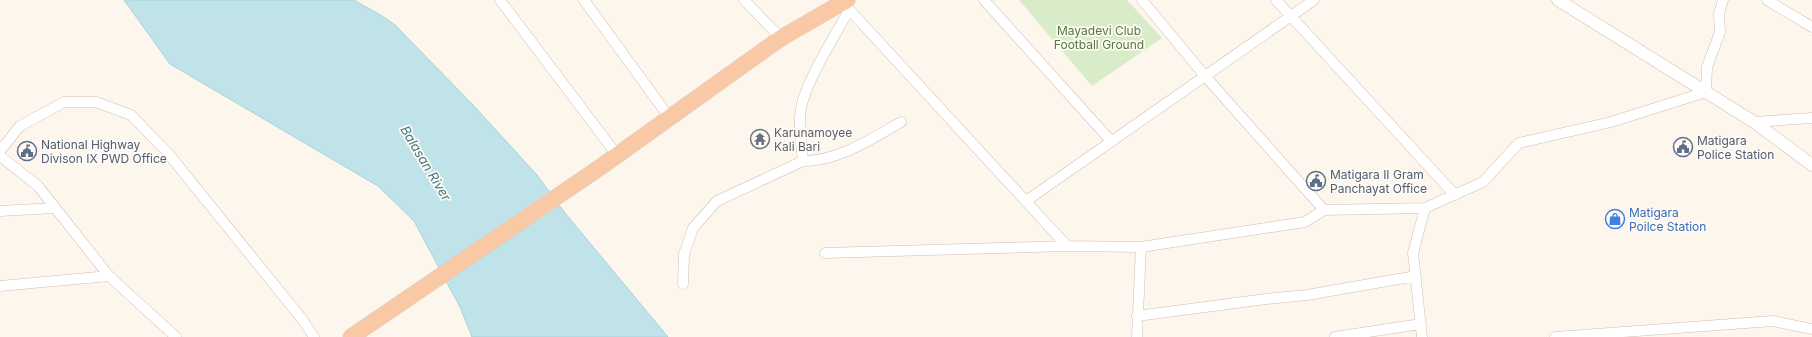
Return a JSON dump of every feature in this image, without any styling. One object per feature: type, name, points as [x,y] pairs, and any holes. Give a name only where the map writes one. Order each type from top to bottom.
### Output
[{"type":"highway","points":[[351,337],[602,166],[781,38],[845,3]]},
{"type":"street","points":[[500,0],[617,155]]},
{"type":"street","points":[[584,0],[669,117]]},
{"type":"street","points":[[744,0],[781,38]]},
{"type":"street","points":[[984,0],[1111,141]]},
{"type":"street","points":[[1142,0],[1205,76],[1324,210]]},
{"type":"street","points":[[1276,0],[1289,16],[1455,195]]},
{"type":"street","points":[[1026,201],[1314,0]]},
{"type":"street","points":[[1558,0],[1754,122],[1812,165]]},
{"type":"street","points":[[1706,92],[1707,67],[1720,32],[1719,14],[1723,0]]},
{"type":"street","points":[[1767,0],[1812,27]]},
{"type":"street","points":[[803,161],[799,129],[803,100],[845,3],[1068,246]]},
{"type":"street","points":[[825,253],[1068,246],[1141,247],[1305,222],[1324,210],[1425,208],[1483,182],[1519,143],[1611,122],[1706,92]]},
{"type":"street","points":[[0,151],[20,126],[64,102],[96,102],[131,115],[167,152],[302,319],[314,337]]},
{"type":"street","points":[[1754,122],[1812,118]]},
{"type":"street","points":[[683,284],[684,254],[693,228],[717,201],[803,161],[814,161],[850,151],[900,122]]},
{"type":"street","points":[[0,156],[38,186],[109,276],[176,337]]},
{"type":"street","points":[[0,211],[55,208]]},
{"type":"street","points":[[1422,337],[1413,253],[1425,208]]},
{"type":"street","points":[[1136,337],[1141,247]]},
{"type":"street","points":[[0,286],[109,276]]},
{"type":"street","points":[[1137,316],[1266,298],[1307,294],[1416,276]]},
{"type":"street","points":[[1555,337],[1774,321],[1812,329]]},
{"type":"street","points":[[1335,337],[1421,324]]},
{"type":"green space","name":"Mayadevi Club Football Ground","points":[[1019,0],[1127,0],[1162,38],[1092,86]]},
{"type":"water","name":"Balasan River","points":[[124,0],[354,0],[386,18],[395,25],[474,106],[537,175],[565,213],[668,337],[472,337],[460,307],[414,221],[378,186],[170,64]]},
{"type":"place","name":"Karunamoyee Kali Bari","points":[[760,139]]},
{"type":"place","name":"Matigara Police Station","points":[[1683,147]]},
{"type":"place","name":"National Highway Divison IX PWD Office","points":[[27,151]]},
{"type":"place","name":"Matigara II Gram Panchayat Office","points":[[1316,181]]},
{"type":"place","name":"Matigara Poilce Station","points":[[1615,219]]}]
